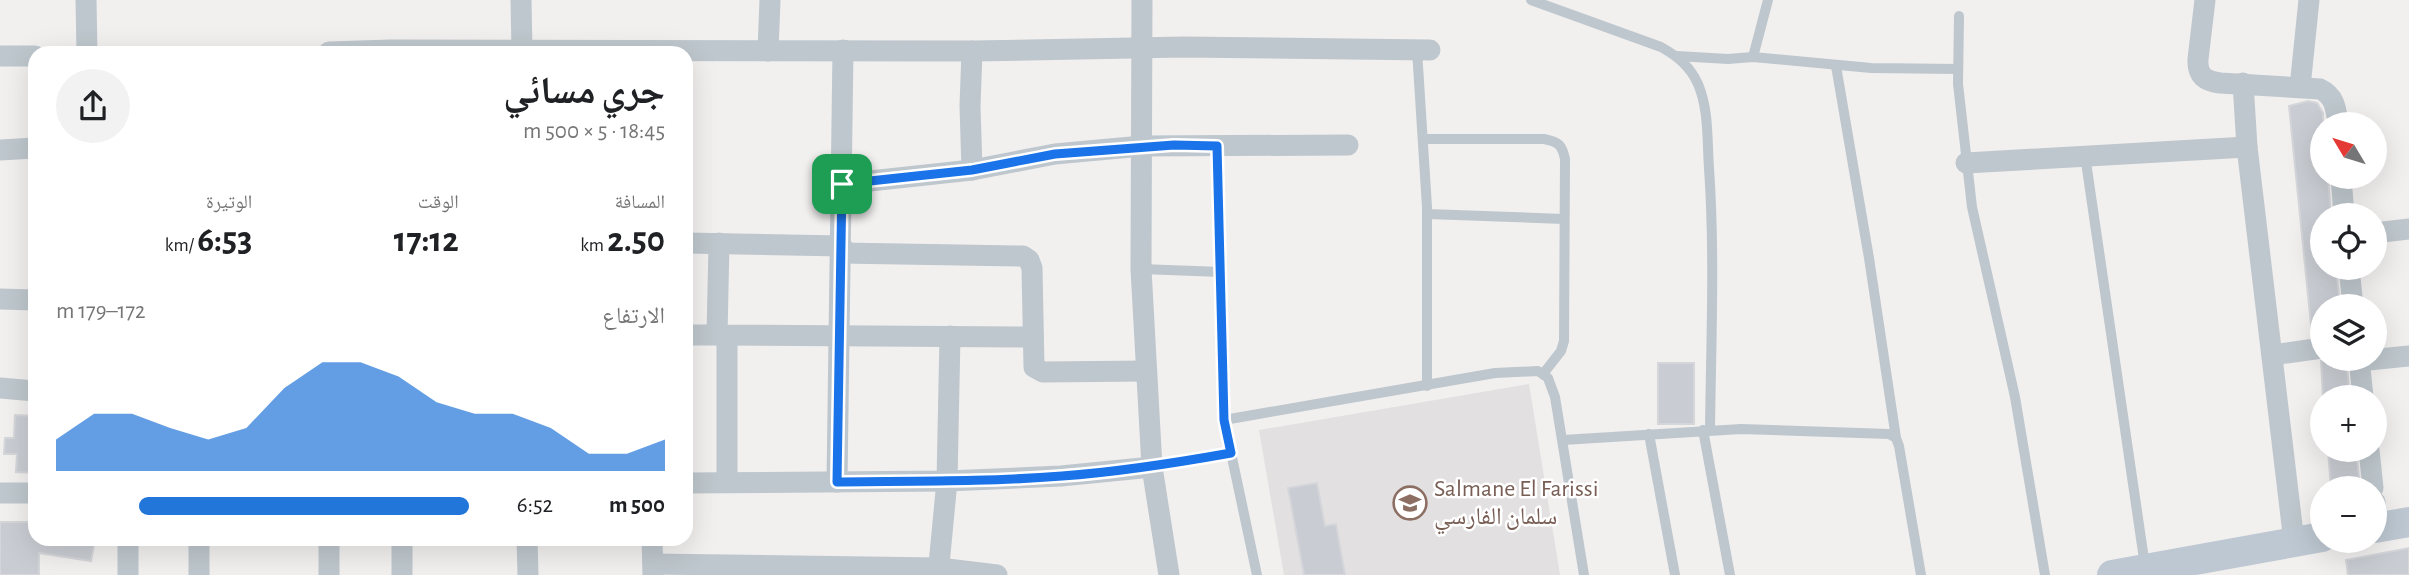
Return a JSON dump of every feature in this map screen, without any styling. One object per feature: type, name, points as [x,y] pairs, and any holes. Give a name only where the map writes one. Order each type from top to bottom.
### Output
[{"type":"street","points":[[86,0],[88,46]]},
{"type":"street","points":[[521,0],[522,46]]},
{"type":"street","points":[[768,51],[770,0]]},
{"type":"street","points":[[1142,0],[1141,269],[1152,467],[1169,575]]},
{"type":"street","points":[[2205,0],[2199,73],[2210,82],[2320,89],[2329,95],[2335,104],[2336,112]]},
{"type":"street","points":[[2300,87],[2309,0]]},
{"type":"street","points":[[693,52],[1142,48],[1424,50]]},
{"type":"street","points":[[837,482],[843,50]]},
{"type":"street","points":[[972,51],[972,170]]},
{"type":"street","points":[[0,56],[28,56]]},
{"type":"street","points":[[2112,575],[2308,539],[2272,355],[2247,147],[2243,83]]},
{"type":"street","points":[[842,184],[972,170],[1055,154],[1142,146],[1309,143],[1348,145]]},
{"type":"street","points":[[1966,163],[2247,147]]},
{"type":"street","points":[[0,150],[28,148]]},
{"type":"street","points":[[2387,232],[2409,229]]},
{"type":"street","points":[[693,243],[1023,256],[1029,260],[1032,268],[1034,367],[1039,370],[1146,371]]},
{"type":"street","points":[[719,243],[727,482]]},
{"type":"street","points":[[0,299],[28,300]]},
{"type":"street","points":[[693,335],[1033,337]]},
{"type":"street","points":[[938,572],[947,481],[950,336]]},
{"type":"street","points":[[2272,355],[2310,350]]},
{"type":"street","points":[[2387,358],[2409,356]]},
{"type":"street","points":[[0,388],[28,390]]},
{"type":"street","points":[[693,482],[947,481],[1061,476],[1152,467]]},
{"type":"street","points":[[0,493],[28,493]]},
{"type":"street","points":[[2387,520],[2409,522]]},
{"type":"street","points":[[128,546],[128,575]]},
{"type":"street","points":[[199,546],[199,575]]},
{"type":"street","points":[[328,546],[329,575]]},
{"type":"street","points":[[401,575],[402,546]]},
{"type":"street","points":[[527,546],[528,575]]},
{"type":"street","points":[[652,546],[653,570],[938,572],[997,575]]},
{"type":"lane","points":[[1531,0],[1640,38],[1677,56],[1689,68],[1697,83],[1706,116],[1713,226],[1707,430],[1730,575]]},
{"type":"lane","points":[[1753,57],[1768,0]]},
{"type":"lane","points":[[1959,16],[1958,69],[1966,163],[1983,262],[2015,397],[2045,575]]},
{"type":"lane","points":[[1424,50],[1427,386]]},
{"type":"lane","points":[[1677,56],[1728,59],[1753,57],[1836,66],[1958,69]]},
{"type":"lane","points":[[1836,66],[1873,283],[1895,438],[1899,446],[1921,575]]},
{"type":"lane","points":[[1424,139],[1537,139],[1556,142],[1562,146],[1565,159],[1564,341],[1561,351],[1543,374]]},
{"type":"lane","points":[[1217,146],[1224,420],[1257,575]]},
{"type":"lane","points":[[2087,157],[2085,162],[2145,569]]},
{"type":"lane","points":[[1427,214],[1564,219]]},
{"type":"lane","points":[[1141,269],[1221,272]]},
{"type":"lane","points":[[1224,420],[1523,370],[1538,371],[1551,386],[1563,440],[1584,575]]},
{"type":"lane","points":[[1563,440],[1707,430],[1768,429],[1870,432],[1889,434],[1895,438]]},
{"type":"lane","points":[[1649,434],[1675,575]]},
{"type":"lane","points":[[1152,467],[1231,453]]},
{"type":"shaded area","name":"Salmane El Farissi سلمان الفارسي","points":[[1529,384],[1560,575],[1284,575],[1259,430]]},
{"type":"building","points":[[2308,101],[2317,103],[2322,112],[2310,112],[2310,189],[2329,189],[2330,203],[2310,203],[2310,280],[2337,280],[2339,294],[2310,294],[2310,315],[2289,106]]},
{"type":"building","points":[[1658,363],[1694,363],[1694,424],[1658,424]]},
{"type":"building","points":[[2322,371],[2347,371],[2349,385],[2322,385]]},
{"type":"building","points":[[15,415],[28,416],[28,473],[16,472],[17,454],[4,454],[5,438],[14,438]]},
{"type":"building","points":[[2329,462],[2357,462],[2359,476],[2330,476]]},
{"type":"building","points":[[1317,483],[1325,526],[1336,524],[1345,575],[1304,575],[1288,488]]},
{"type":"building","points":[[0,522],[28,522],[28,546],[94,546],[91,561],[39,553],[39,575],[0,575]]},
{"type":"building","points":[[2409,548],[2409,575],[2348,575],[2346,560]]},
{"type":"place","name":"Salmane El Farissi سلمان الفارسي","points":[[1410,503]]},
{"type":"route","points":[[1142,146],[1217,146],[1224,420],[1231,453],[1152,467],[1061,476],[837,482],[842,184],[972,170],[1055,154],[1142,146]]}]
